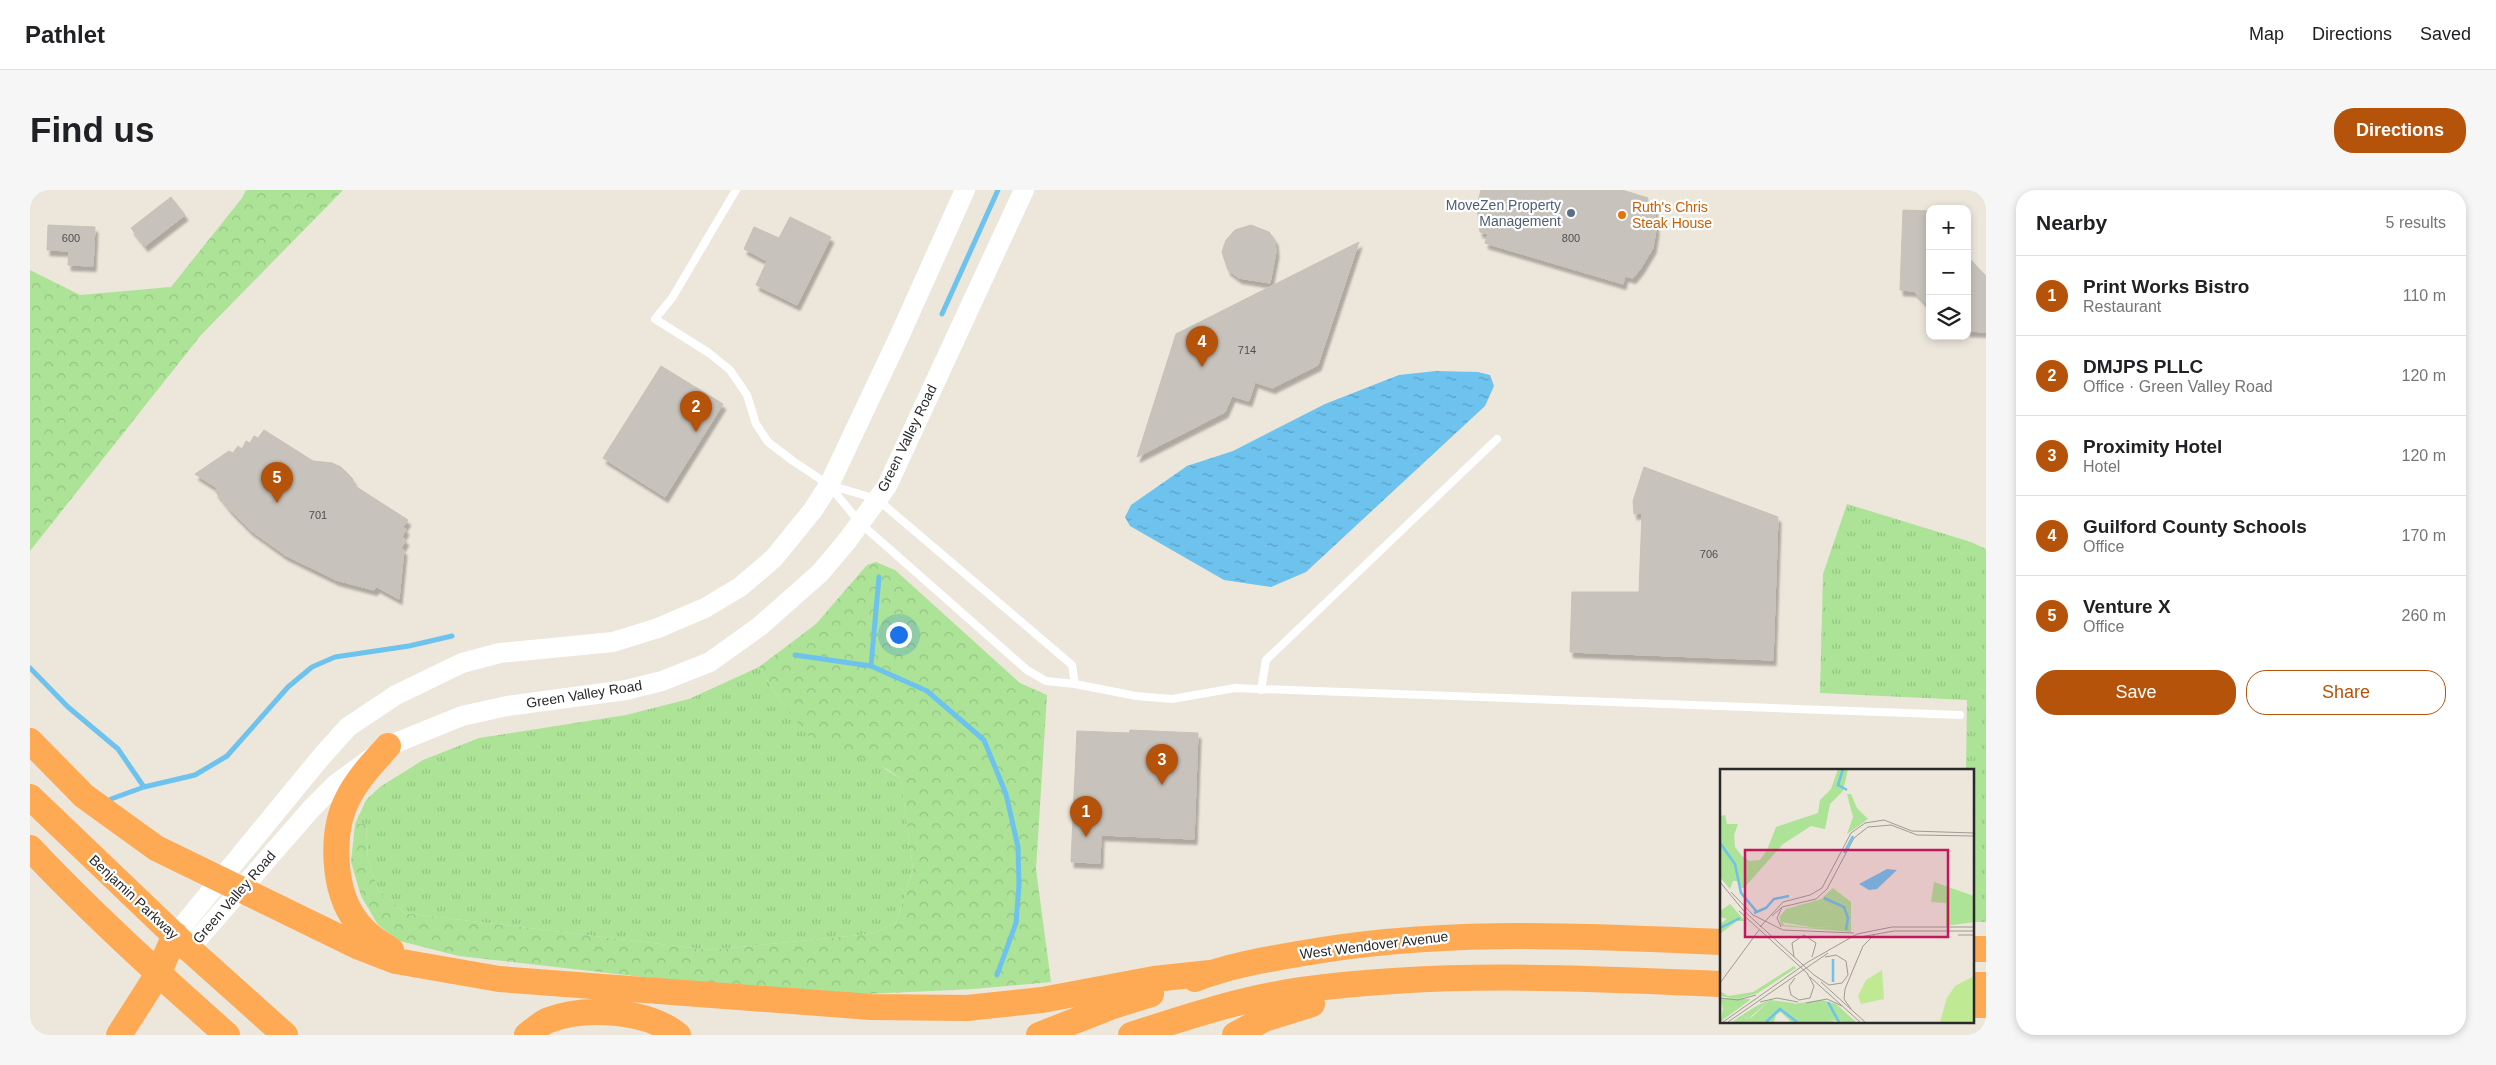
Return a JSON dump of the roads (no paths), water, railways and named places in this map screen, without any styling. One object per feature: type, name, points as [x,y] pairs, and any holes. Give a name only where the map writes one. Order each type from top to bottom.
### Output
[{"type":"highway","points":[[30,742],[84,796],[156,848],[357,946],[396,961],[499,979],[560,985],[871,1007],[958,1008],[1042,1000],[1154,979],[1210,973]]},
{"type":"highway","points":[[388,746],[363,774],[347,799],[338,832],[336,849],[341,892],[346,907],[357,923],[371,937],[396,953],[448,970]]},
{"type":"highway","name":"Benjamin Parkway","points":[[30,797],[182,942],[286,1035]]},
{"type":"highway","points":[[30,848],[56,876],[158,974],[227,1035]]},
{"type":"highway","name":"West Wendover Avenue","points":[[1040,1035],[1113,1006],[1210,973],[1325,949],[1451,936],[1507,934],[1720,942]]},
{"type":"highway","name":"Green Valley Road","points":[[119,1035],[158,974],[182,942]]},
{"type":"highway","points":[[1131,1035],[1240,1003],[1301,990],[1389,982],[1464,977],[1530,976],[1720,984]]},
{"type":"highway","points":[[1235,1035],[1264,1018],[1302,1006],[1335,1000],[1389,982]]},
{"type":"highway","points":[[527,1035],[547,1020],[569,1013],[599,1011],[654,1022],[678,1035]]},
{"type":"main road","name":"Green Valley Road","points":[[182,942],[206,899],[234,862],[348,727],[396,695],[462,663],[500,653],[612,642],[658,628],[705,608],[740,587],[774,558],[813,510],[829,484],[966,190]]},
{"type":"main road","name":"Green Valley Road","points":[[182,942],[225,909],[253,875],[336,784],[388,746],[462,716],[507,706],[626,690],[662,681],[710,662],[760,626],[820,573],[860,523],[890,478],[1024,190]]},
{"type":"lane","points":[[736,190],[672,298],[655,319],[709,353],[730,370],[747,395],[756,424],[768,442],[829,484],[877,499],[1072,665],[1075,684]]},
{"type":"lane","points":[[1261,690],[1266,660],[1497,439]]},
{"type":"lane","points":[[829,484],[860,523],[1027,670],[1046,681],[1075,684],[1136,696],[1172,699],[1235,688],[1960,715]]},
{"type":"water","points":[[1436,371],[1478,372],[1490,375],[1494,386],[1485,406],[1306,572],[1271,587],[1224,580],[1130,526],[1125,517],[1131,505],[1187,466],[1233,451],[1325,404],[1399,375]]},
{"type":"waterway","points":[[942,314],[998,190]]},
{"type":"waterway","points":[[871,666],[879,577]]},
{"type":"waterway","points":[[111,799],[144,787],[195,775],[227,756],[288,687],[312,667],[335,657],[409,646],[452,636]]},
{"type":"waterway","points":[[795,655],[871,666],[927,691],[984,740],[1006,794],[1018,847],[1019,885],[1016,923],[997,975]]},
{"type":"waterway","points":[[30,668],[68,707],[118,749],[144,787]]},
{"type":"place","name":"MoveZen Property Management","points":[[1571,213]]},
{"type":"place","name":"Ruth's Chris Steak House","points":[[1622,215]]},
{"type":"place","name":"Guilford County Schools","points":[[1202,367]]},
{"type":"place","name":"DMJPS PLLC","points":[[696,432]]},
{"type":"place","name":"Venture X","points":[[277,503]]},
{"type":"place","name":"Proximity Hotel","points":[[1162,785]]},
{"type":"place","name":"Print Works Bistro","points":[[1086,837]]}]
